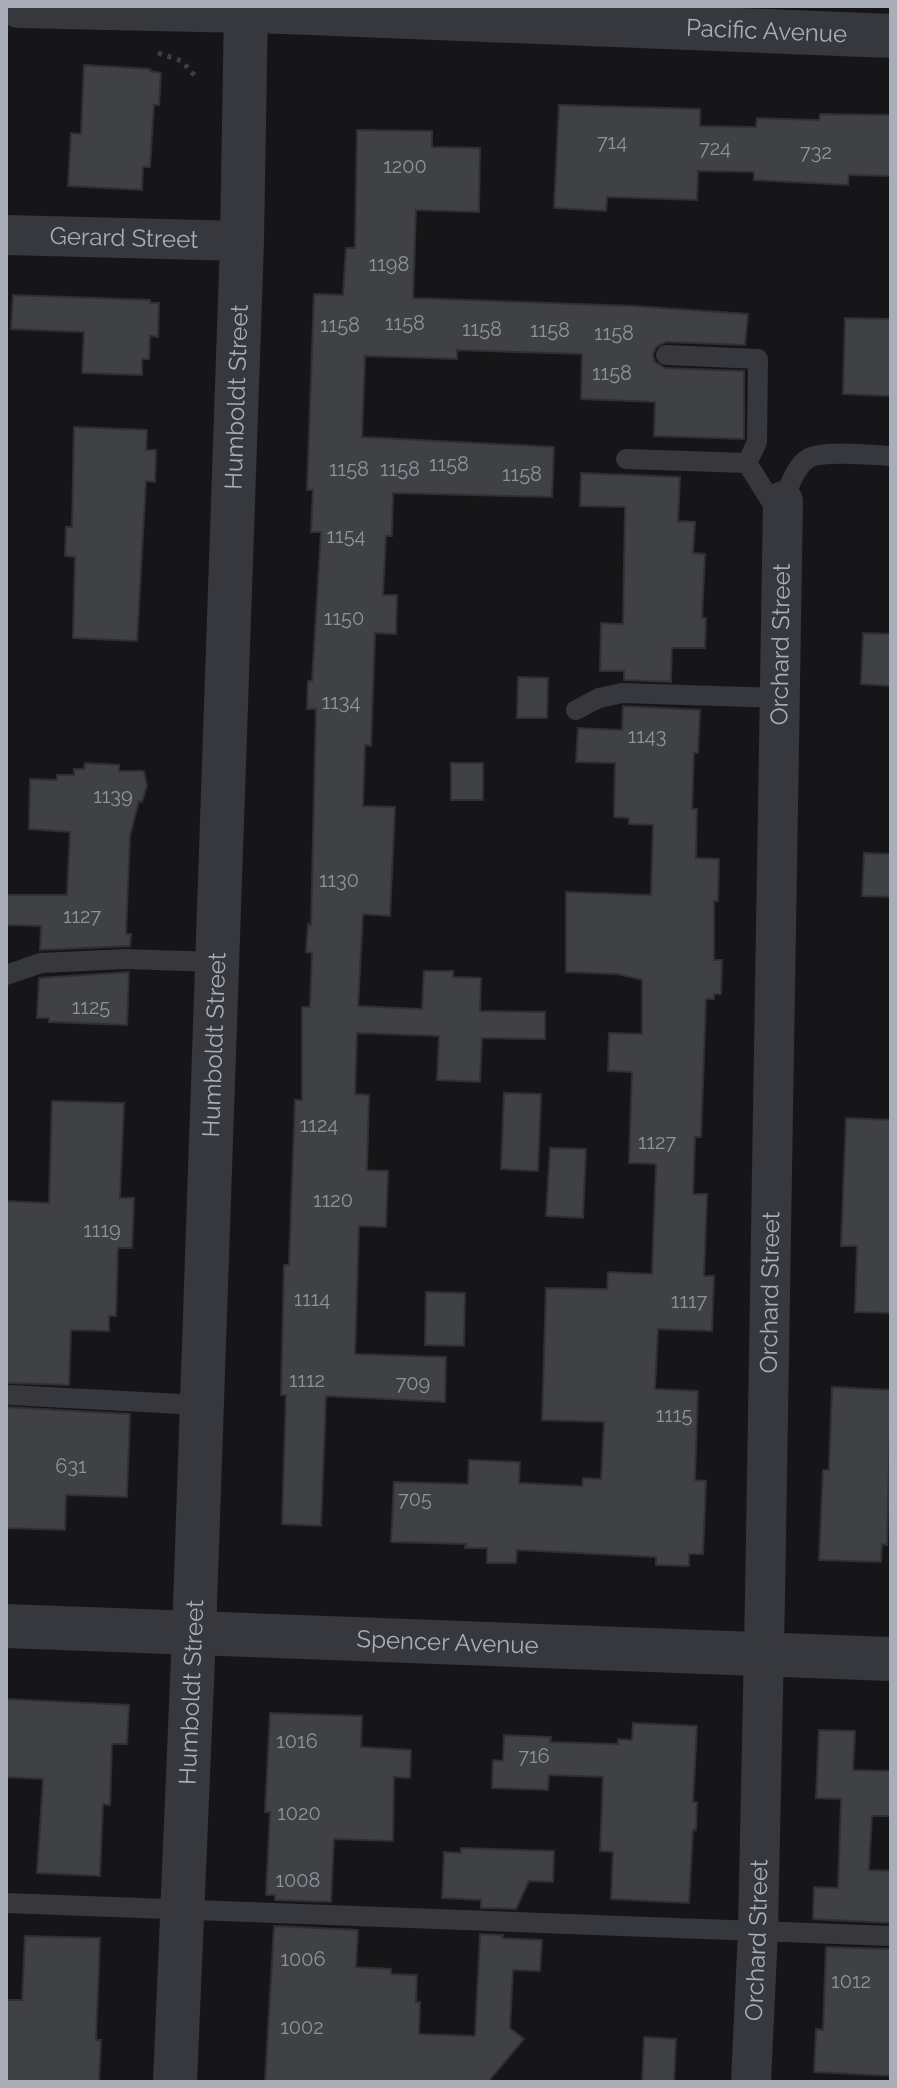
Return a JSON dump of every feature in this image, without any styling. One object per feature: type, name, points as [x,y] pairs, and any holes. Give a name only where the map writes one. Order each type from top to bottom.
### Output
[{"type":"street","name":"Pacific Avenue","points":[[19,6],[246,9],[891,36]]},
{"type":"street","name":"Humboldt Street","points":[[175,2082],[194,1634],[242,241],[246,9]]},
{"type":"street","name":"Gerard Street","points":[[6,235],[242,241]]},
{"type":"street","name":"Orchard Street","points":[[751,2082],[758,1931],[783,511]]},
{"type":"street","name":"Spencer Avenue","points":[[6,1626],[891,1659]]},
{"type":"lane","points":[[666,355],[758,359],[757,442],[747,463]]},
{"type":"lane","points":[[783,511],[796,473],[809,458],[835,454],[891,456]]},
{"type":"lane","points":[[626,459],[747,463]]},
{"type":"lane","points":[[747,463],[783,511]]},
{"type":"lane","points":[[576,710],[599,698],[622,693],[782,698]]},
{"type":"lane","points":[[6,975],[41,963],[125,959],[216,962]]},
{"type":"lane","points":[[10,1395],[200,1405]]},
{"type":"lane","points":[[6,1903],[891,1936]]},
{"type":"path","points":[[158,53],[182,61],[196,77]]},
{"type":"building","points":[[84,65],[150,69],[161,73],[159,105],[154,105],[150,167],[143,167],[142,190],[68,186],[71,133],[81,134]]},
{"type":"building","points":[[559,105],[700,109],[700,126],[756,127],[757,118],[819,120],[820,114],[890,115],[891,176],[849,175],[848,185],[754,180],[754,172],[698,171],[697,200],[607,197],[606,211],[554,208]]},
{"type":"building","points":[[357,130],[432,131],[432,147],[480,148],[479,212],[416,210],[413,298],[633,306],[748,314],[745,345],[666,342],[656,347],[653,355],[655,362],[665,368],[744,371],[744,439],[654,436],[655,402],[581,399],[582,354],[457,350],[457,359],[365,356],[362,437],[554,447],[552,497],[393,493],[392,536],[386,536],[383,595],[397,595],[396,634],[375,633],[371,746],[365,745],[363,806],[395,807],[390,916],[363,914],[358,1006],[422,1009],[424,971],[453,971],[453,977],[481,978],[480,1011],[545,1012],[545,1039],[482,1038],[480,1082],[437,1080],[439,1036],[357,1033],[355,1094],[369,1095],[367,1170],[388,1171],[386,1227],[359,1226],[355,1354],[446,1357],[445,1402],[326,1396],[321,1526],[282,1524],[286,1395],[281,1395],[284,1265],[289,1265],[295,1100],[302,1100],[302,1007],[310,1007],[312,953],[306,952],[308,924],[311,925],[316,709],[307,709],[308,681],[312,681],[321,532],[311,532],[313,490],[307,490],[314,294],[343,295],[346,248],[355,248]]},
{"type":"building","points":[[13,295],[150,300],[150,303],[159,303],[158,337],[150,336],[149,359],[142,359],[142,375],[82,373],[84,332],[11,329]]},
{"type":"building","points":[[845,318],[891,319],[891,396],[843,394]]},
{"type":"building","points":[[74,427],[147,430],[146,450],[156,450],[155,482],[146,481],[137,641],[73,638],[75,557],[65,556],[66,527],[72,527]]},
{"type":"building","points":[[581,473],[680,477],[678,521],[695,522],[693,553],[705,554],[702,618],[706,618],[705,648],[672,648],[671,682],[624,680],[624,671],[600,671],[601,623],[623,624],[625,507],[580,506]]},
{"type":"building","points":[[863,633],[891,634],[891,686],[861,684]]},
{"type":"building","points":[[518,677],[548,678],[547,718],[517,718]]},
{"type":"building","points":[[623,706],[700,710],[698,753],[694,753],[692,809],[697,809],[696,858],[719,859],[718,901],[714,901],[714,960],[722,960],[721,994],[714,994],[714,999],[706,999],[701,1137],[695,1137],[693,1194],[707,1194],[704,1276],[714,1276],[712,1331],[658,1329],[655,1389],[698,1391],[695,1480],[706,1481],[703,1554],[689,1554],[689,1566],[656,1565],[656,1557],[517,1550],[516,1563],[487,1563],[487,1548],[465,1548],[466,1544],[391,1542],[394,1482],[468,1484],[469,1460],[520,1462],[519,1483],[582,1486],[583,1478],[601,1479],[604,1422],[542,1420],[546,1288],[607,1289],[608,1272],[652,1274],[656,1164],[629,1163],[632,1072],[608,1071],[609,1033],[642,1034],[642,980],[617,974],[566,972],[566,892],[651,895],[653,825],[629,824],[629,818],[614,817],[615,763],[576,762],[578,728],[622,730]]},
{"type":"building","points":[[85,763],[119,765],[119,771],[144,771],[147,786],[142,802],[139,801],[130,836],[126,934],[131,934],[130,946],[40,950],[41,926],[6,925],[6,895],[67,895],[70,832],[29,829],[30,779],[57,780],[57,775],[74,775],[74,769],[84,769]]},
{"type":"building","points":[[451,763],[483,763],[483,800],[451,800]]},
{"type":"building","points":[[864,853],[891,854],[891,897],[862,896]]},
{"type":"building","points":[[129,972],[127,1025],[49,1022],[49,1018],[37,1018],[39,978]]},
{"type":"building","points":[[504,1093],[541,1094],[538,1171],[501,1169]]},
{"type":"building","points":[[52,1101],[124,1103],[120,1198],[134,1198],[132,1248],[118,1248],[116,1316],[109,1316],[109,1331],[71,1330],[69,1385],[6,1383],[6,1201],[49,1203]]},
{"type":"building","points":[[846,1118],[891,1120],[891,1313],[855,1312],[857,1246],[841,1246]]},
{"type":"building","points":[[550,1148],[586,1149],[583,1218],[546,1216]]},
{"type":"building","points":[[426,1292],[465,1293],[464,1346],[425,1345]]},
{"type":"building","points":[[832,1387],[891,1390],[887,1545],[882,1544],[881,1562],[819,1560],[823,1470],[829,1470]]},
{"type":"building","points":[[6,1407],[130,1414],[127,1497],[66,1495],[65,1530],[6,1528]]},
{"type":"building","points":[[6,1699],[129,1705],[127,1744],[112,1744],[110,1805],[103,1804],[100,1876],[37,1873],[43,1779],[6,1777]]},
{"type":"building","points":[[270,1713],[362,1716],[361,1747],[411,1750],[410,1778],[394,1777],[393,1841],[334,1839],[331,1902],[275,1900],[275,1895],[266,1895],[270,1812],[265,1812]]},
{"type":"building","points":[[633,1723],[697,1726],[693,1802],[697,1802],[696,1830],[693,1830],[689,1903],[611,1899],[613,1852],[600,1851],[603,1777],[549,1775],[548,1790],[492,1788],[493,1760],[503,1761],[504,1735],[551,1737],[550,1742],[618,1744],[618,1739],[632,1740]]},
{"type":"building","points":[[819,1730],[855,1731],[853,1770],[891,1771],[891,1816],[872,1816],[869,1870],[891,1871],[891,1923],[813,1919],[814,1887],[838,1888],[841,1799],[816,1798]]},
{"type":"building","points":[[461,1848],[554,1851],[553,1882],[529,1881],[516,1909],[481,1908],[481,1900],[442,1898],[444,1852],[461,1853]]},
{"type":"building","points":[[274,1926],[358,1930],[356,1967],[391,1969],[391,1974],[417,1975],[419,2034],[475,2036],[480,1934],[542,1940],[540,1971],[513,1970],[510,2028],[524,2039],[488,2082],[265,2082]]},
{"type":"building","points":[[25,1936],[100,1938],[96,2040],[101,2040],[99,2082],[6,2082],[6,2000],[22,2000]]},
{"type":"building","points":[[826,1947],[891,1949],[891,2076],[814,2072],[816,2029],[823,2030]]},
{"type":"building","points":[[644,2037],[676,2039],[674,2082],[642,2082]]}]
